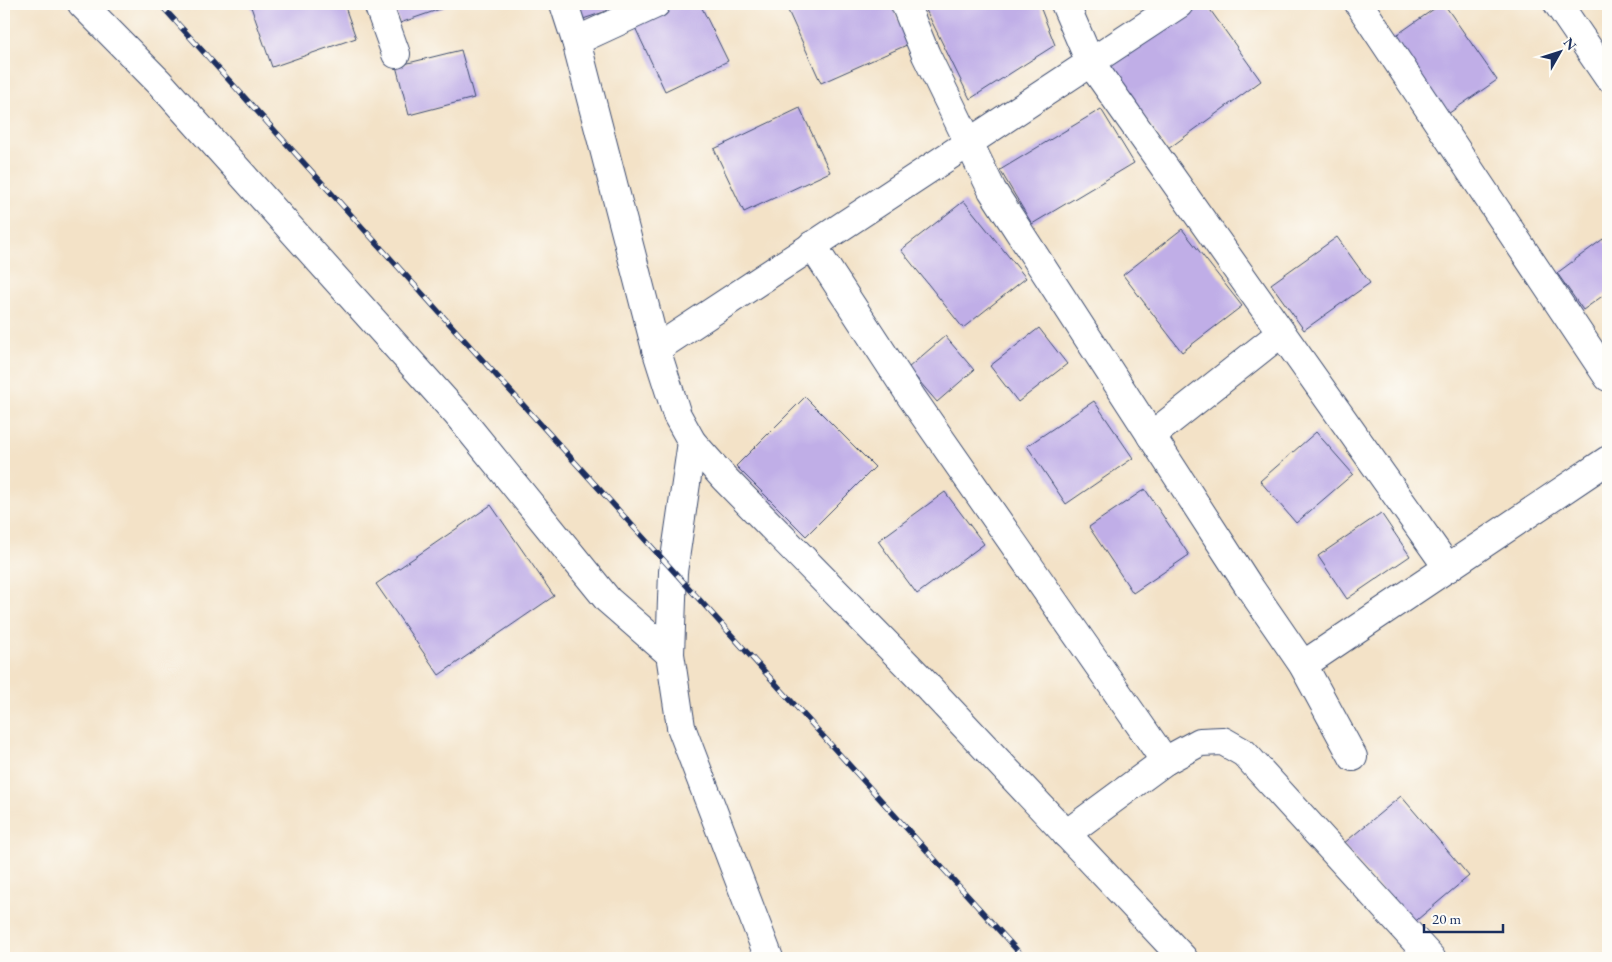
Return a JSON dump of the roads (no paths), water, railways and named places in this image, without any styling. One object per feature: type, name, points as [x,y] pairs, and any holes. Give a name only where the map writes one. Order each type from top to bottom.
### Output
[{"type":"street","points":[[82,4],[159,82],[457,414],[608,600],[670,654]]},
{"type":"street","points":[[378,4],[396,54]]},
{"type":"street","points":[[564,4],[576,41],[656,349],[676,415],[692,442],[724,478],[917,675],[1182,958]]},
{"type":"street","points":[[576,41],[656,4]]},
{"type":"street","points":[[905,4],[992,190],[1302,665],[1353,757]]},
{"type":"street","points":[[1065,4],[1090,62],[1448,568]]},
{"type":"street","points":[[656,349],[1179,4]]},
{"type":"street","points":[[1359,4],[1608,377]]},
{"type":"street","points":[[1558,4],[1608,77]]},
{"type":"street","points":[[812,245],[912,398],[1165,761]]},
{"type":"street","points":[[1151,436],[1281,333]]},
{"type":"street","points":[[692,442],[673,572],[670,654],[681,727],[769,958]]},
{"type":"street","points":[[1302,665],[1608,460]]},
{"type":"street","points":[[1066,834],[1165,761],[1200,742],[1223,741],[1244,753],[1431,958]]},
{"type":"railway","points":[[160,4],[1024,958]]}]
